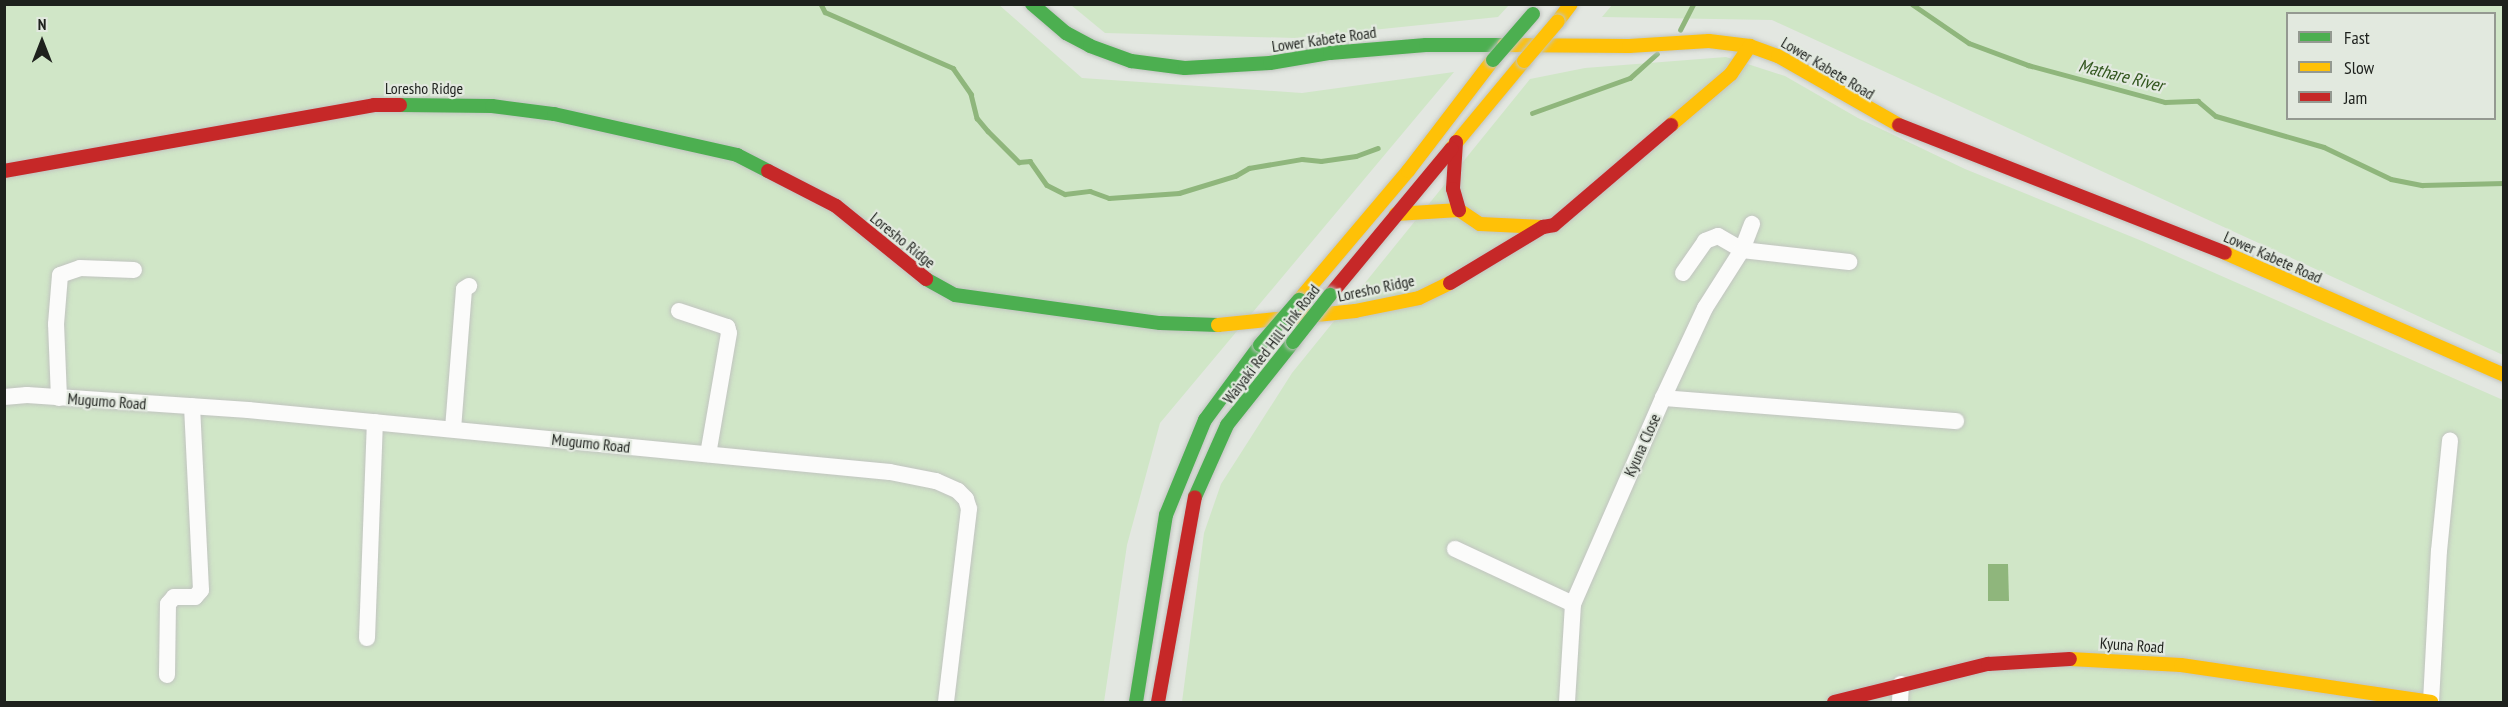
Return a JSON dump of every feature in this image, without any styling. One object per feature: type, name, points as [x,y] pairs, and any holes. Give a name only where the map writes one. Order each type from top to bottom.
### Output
[{"type":"main road","name":"Lower Kabete Road","points":[[1032,4],[1066,33],[1100,50],[1131,61],[1185,68],[1270,63],[1330,53],[1426,45],[1629,46],[1708,41],[1750,46],[1778,56],[1889,121],[2216,249],[2504,375]]},
{"type":"main road","name":"Waiyaki Red Hill Link Road","points":[[1158,702],[1189,516],[1197,492],[1227,425],[1396,214],[1571,4]]},
{"type":"main road","name":"Waiyaki Red Hill Link Road","points":[[1136,702],[1166,515],[1205,420],[1260,345],[1408,171],[1494,60],[1537,9]]},
{"type":"main road","name":"Loresho Ridge","points":[[4,171],[342,110],[400,103],[456,103],[554,114],[737,155],[836,206],[915,274],[955,295],[1160,323],[1233,325],[1355,311],[1419,298],[1480,268],[1543,227],[1554,225],[1731,74],[1750,46]]},
{"type":"main road","points":[[1456,142],[1453,189],[1459,210]]},
{"type":"main road","points":[[1396,214],[1459,210],[1480,224],[1543,227]]},
{"type":"main road","points":[[1480,224],[1484,244],[1480,268]]},
{"type":"main road","name":"Kyuna Road","points":[[1834,702],[1988,664],[2055,658],[2181,665],[2336,694],[2431,702]]},
{"type":"street","points":[[1663,398],[1705,309],[1742,250],[1752,224]]},
{"type":"street","points":[[1683,273],[1712,238],[1719,236],[1742,250],[1849,262]]},
{"type":"street","points":[[59,398],[56,324],[60,275],[80,268],[134,270]]},
{"type":"street","points":[[453,429],[464,290],[469,286]]},
{"type":"street","points":[[679,311],[727,327],[729,333],[708,454]]},
{"type":"street","name":"Mugumo Road","points":[[4,397],[192,406],[453,429],[890,472],[948,485],[966,500],[969,522],[946,702]]},
{"type":"street","name":"Kyuna Close","points":[[1567,702],[1573,604],[1663,398],[1956,421]]},
{"type":"street","points":[[167,675],[168,604],[174,597],[195,597],[201,590],[192,406]]},
{"type":"street","points":[[367,638],[375,422]]},
{"type":"street","points":[[2431,702],[2439,551],[2450,441]]},
{"type":"street","points":[[1455,549],[1573,604]]},
{"type":"street","points":[[1900,684],[1900,702]]},
{"type":"shaded area","points":[[998,4],[1082,78],[1302,93],[1454,72],[1160,423],[1127,545],[1104,702],[5,702],[4,5]]},
{"type":"shaded area","points":[[1071,5],[1509,5],[1498,17],[1295,38],[1105,33]]},
{"type":"shaded area","points":[[1612,5],[2503,5],[2503,355],[1772,20],[1602,17]]},
{"type":"shaded area","points":[[1726,57],[1785,76],[1858,118],[1965,169],[2142,241],[2503,400],[2503,702],[1182,702],[1204,533],[1221,484],[1292,373],[1530,79],[1585,68]]},
{"type":"shaded area","points":[[1988,564],[2008,564],[2009,601],[1988,601]]},
{"type":"waterway","points":[[821,4],[825,12],[953,68],[971,94],[977,118],[988,131],[1019,162],[1030,161],[1047,185],[1065,194],[1090,191],[1109,198],[1179,193],[1235,176],[1249,168],[1302,159],[1321,161],[1356,156],[1378,148]]},
{"type":"waterway","name":"Mathare River","points":[[1680,30],[1693,4]]},
{"type":"waterway","name":"Mathare River","points":[[1912,4],[1969,43],[2028,65],[2165,102],[2198,101],[2216,116],[2324,147],[2391,179],[2422,185],[2504,183]]},
{"type":"waterway","points":[[1532,113],[1630,78],[1657,54]]},
{"type":"traffic: fast","points":[[1032,4],[1066,33],[1090,46],[1131,61],[1185,68],[1270,63],[1330,53],[1426,45],[1504,45]]},
{"type":"traffic: fast","points":[[1493,60],[1533,14]]},
{"type":"traffic: fast","points":[[400,105],[492,106],[554,114],[737,155],[768,171]]},
{"type":"traffic: fast","points":[[926,279],[955,295],[1160,323],[1218,325]]},
{"type":"traffic: fast","points":[[1293,342],[1330,295]]},
{"type":"traffic: fast","points":[[1260,345],[1299,300]]},
{"type":"traffic: fast","points":[[1195,497],[1227,425],[1293,342]]},
{"type":"traffic: fast","points":[[1136,702],[1166,515],[1205,420],[1260,345]]},
{"type":"traffic: slow","points":[[1558,21],[1571,4]]},
{"type":"traffic: slow","points":[[1524,61],[1558,21]]},
{"type":"traffic: slow","points":[[1504,45],[1629,46],[1709,41],[1750,46],[1778,56],[1899,125]]},
{"type":"traffic: slow","points":[[1671,125],[1731,74],[1750,46]]},
{"type":"traffic: slow","points":[[1299,300],[1408,171],[1493,60]]},
{"type":"traffic: slow","points":[[1451,149],[1524,61]]},
{"type":"traffic: slow","points":[[1396,214],[1459,210],[1480,224],[1543,227]]},
{"type":"traffic: slow","points":[[2225,253],[2504,375]]},
{"type":"traffic: slow","points":[[1218,325],[1355,311],[1419,298],[1450,283]]},
{"type":"traffic: slow","points":[[2070,659],[2181,665],[2431,702]]},
{"type":"traffic: jam","points":[[4,171],[374,105],[400,105]]},
{"type":"traffic: jam","points":[[1450,283],[1543,227],[1554,225],[1671,125]]},
{"type":"traffic: jam","points":[[1899,125],[2225,253]]},
{"type":"traffic: jam","points":[[1456,142],[1453,189],[1459,210]]},
{"type":"traffic: jam","points":[[1330,295],[1451,149]]},
{"type":"traffic: jam","points":[[768,171],[836,206],[926,279]]},
{"type":"traffic: jam","points":[[1158,702],[1195,497]]},
{"type":"traffic: jam","points":[[1834,702],[1988,664],[2070,659]]}]
